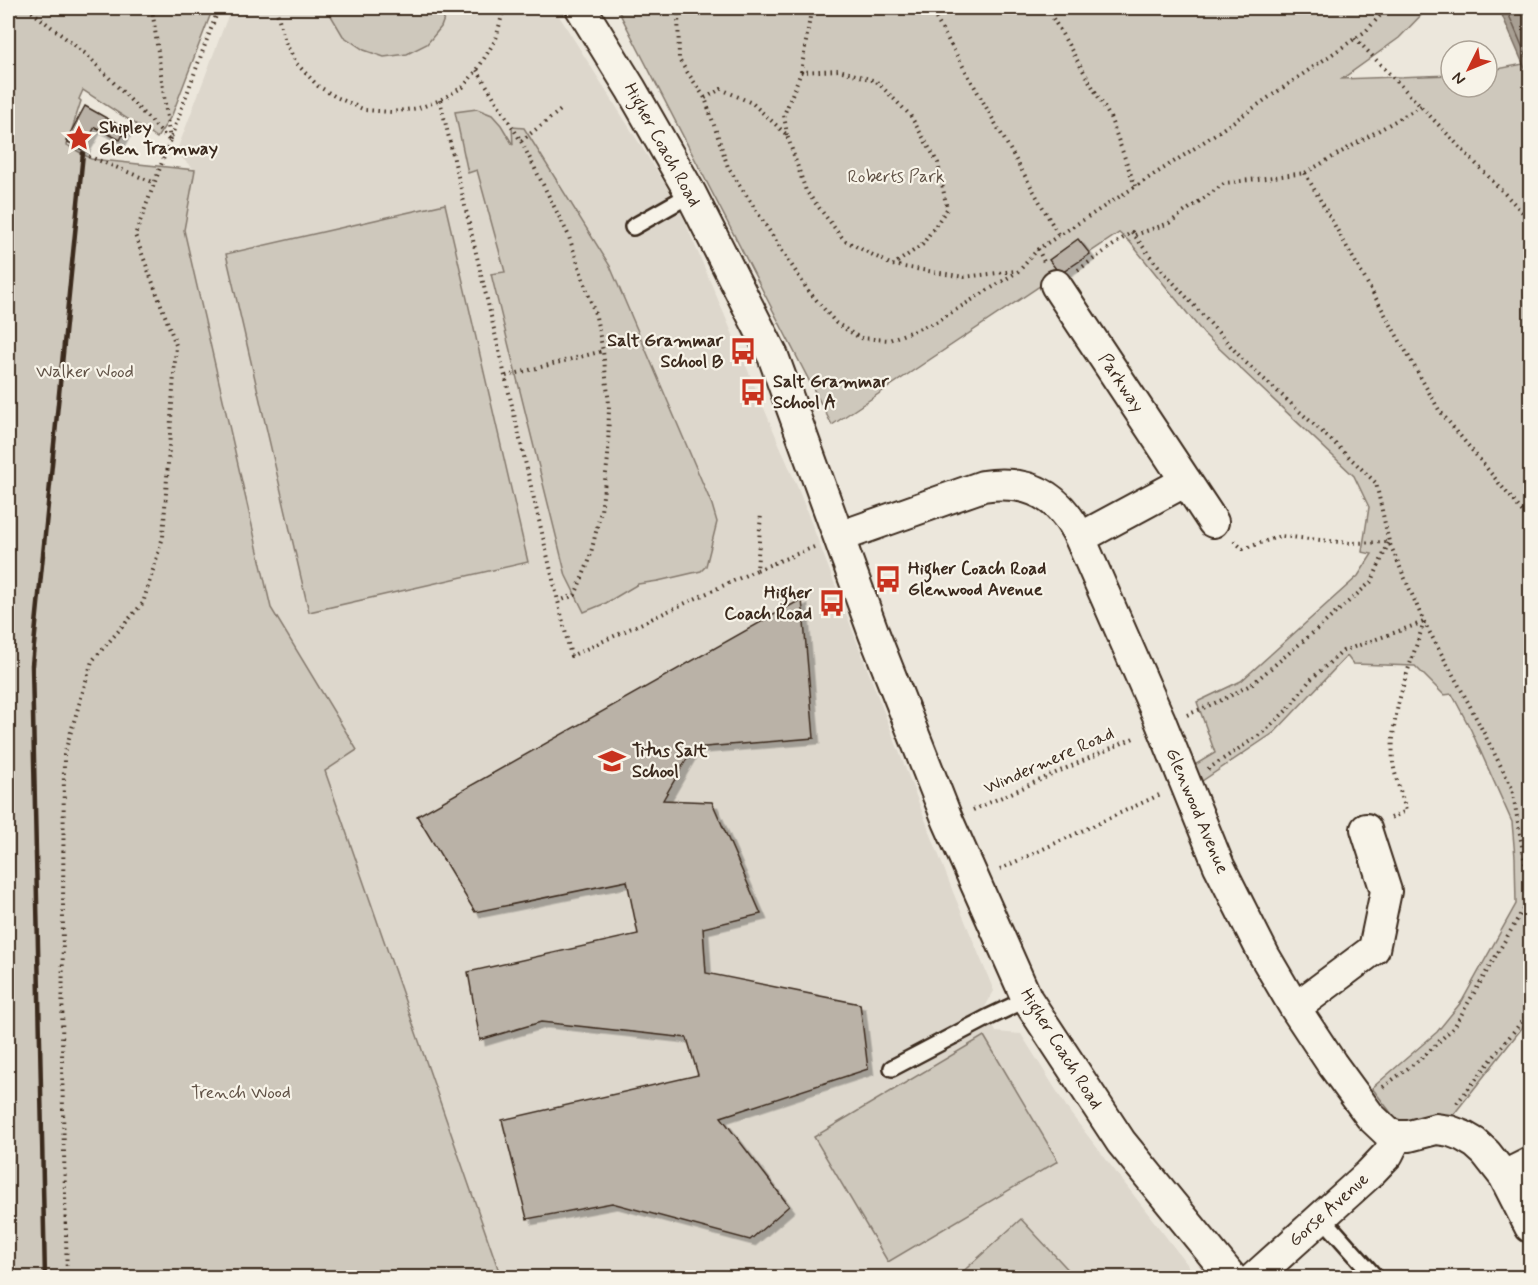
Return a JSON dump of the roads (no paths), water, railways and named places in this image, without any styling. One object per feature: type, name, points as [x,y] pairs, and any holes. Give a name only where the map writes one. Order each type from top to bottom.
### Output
[{"type":"street","name":"Higher Coach Road","points":[[581,8],[637,98],[691,194],[773,356],[874,634],[948,821],[1027,999],[1120,1142],[1232,1278]]},
{"type":"street","name":"Parkway","points":[[1056,285],[1213,522]]},
{"type":"street","points":[[1080,538],[1186,481]]},
{"type":"street","name":"Glenwood Avenue","points":[[839,537],[983,486],[999,483],[1030,488],[1047,496],[1061,508],[1072,522],[1080,538],[1219,866],[1264,955],[1295,1008],[1361,1104],[1379,1126],[1397,1136]]},
{"type":"street","points":[[1295,1008],[1374,949],[1386,891],[1366,829]]},
{"type":"street","points":[[1397,1136],[1409,1136],[1436,1129],[1450,1131],[1475,1143],[1504,1176],[1530,1227]]},
{"type":"street","name":"Gorse Avenue","points":[[1254,1278],[1369,1174],[1388,1154],[1397,1136]]},
{"type":"street","points":[[1504,1176],[1530,1164]]},
{"type":"lane","points":[[633,227],[691,194]]},
{"type":"lane","points":[[892,1068],[1027,999]]},
{"type":"lane","points":[[1321,1216],[1376,1278]]},
{"type":"water","points":[[1499,8],[1530,8],[1530,80]]},
{"type":"railway","points":[[45,1278],[32,665],[83,153]]},
{"type":"place","name":"Shipley Glen Tramway","points":[[79,138]]},
{"type":"place","name":"Salt Grammar School B","points":[[743,351]]},
{"type":"place","name":"Salt Grammar School A","points":[[753,392]]},
{"type":"place","name":"Higher Coach Road Glenwood Avenue","points":[[888,579]]},
{"type":"place","name":"Higher Coach Road","points":[[832,603]]},
{"type":"place","name":"Titus Salt School","points":[[612,761]]},
{"type":"park label","name":"Roberts Park","points":[[896,177]]},
{"type":"park label","name":"Walker Wood","points":[[85,372]]},
{"type":"park label","name":"Trench Wood","points":[[241,1093]]}]
